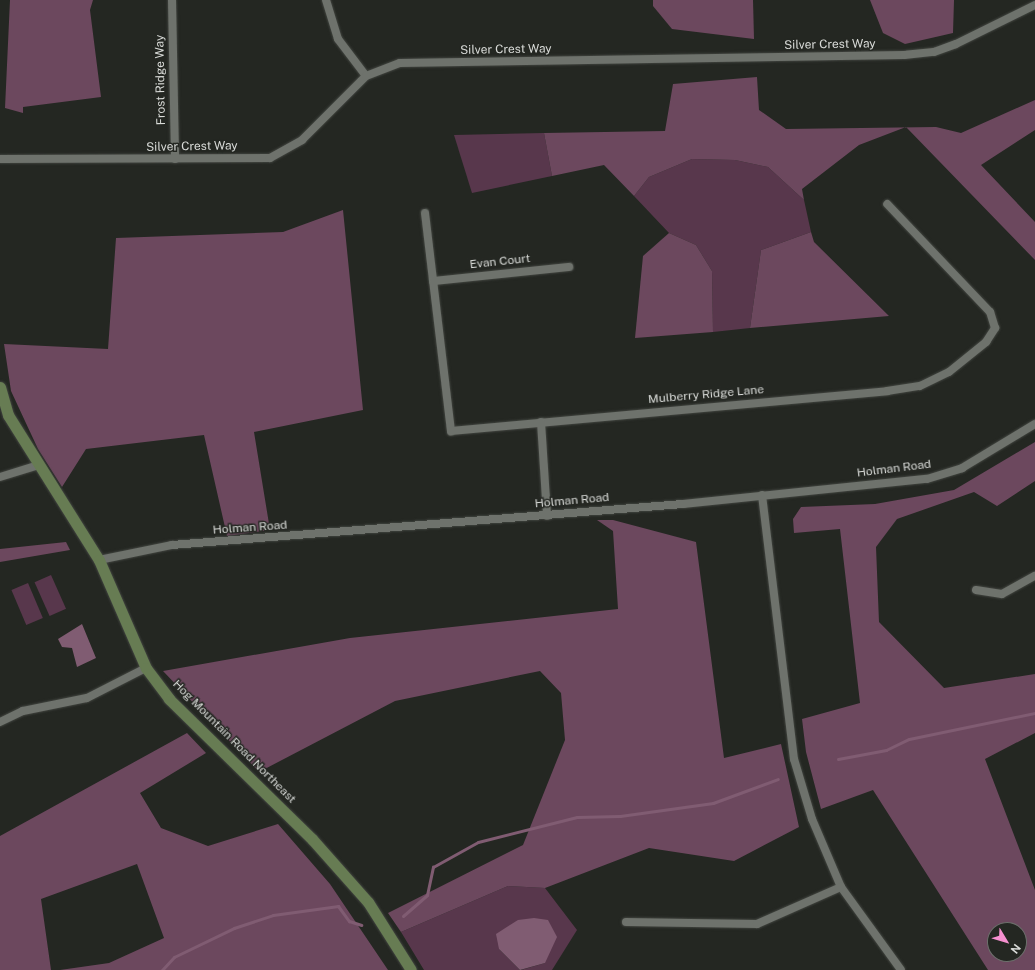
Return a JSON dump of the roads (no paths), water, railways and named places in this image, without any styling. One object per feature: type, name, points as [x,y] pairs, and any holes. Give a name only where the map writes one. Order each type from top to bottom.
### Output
[{"type":"street","name":"Frost Ridge Way","points":[[172,0],[174,159]]},
{"type":"street","points":[[326,0],[338,39],[366,76]]},
{"type":"street","name":"Silver Crest Way","points":[[0,159],[270,158],[285,152],[366,76],[400,63],[904,55],[956,44],[1035,5]]},
{"type":"street","name":"Mulberry Ridge Lane","points":[[425,213],[451,431],[887,391],[920,386],[949,372],[986,342],[995,328],[990,312],[887,204]]},
{"type":"street","name":"Evan Court","points":[[433,281],[569,267]]},
{"type":"street","name":"Hog Mountain Road Northeast","points":[[0,387],[8,415],[99,560],[146,668],[169,699],[280,806],[368,902],[411,970]]},
{"type":"street","points":[[541,422],[547,516]]},
{"type":"street","name":"Holman Road","points":[[99,560],[172,545],[547,516],[927,479],[962,468],[1035,424]]},
{"type":"street","points":[[0,477],[39,465]]},
{"type":"street","points":[[762,495],[794,759],[812,819],[841,887],[901,970]]},
{"type":"street","points":[[976,590],[1002,594],[1035,576]]},
{"type":"street","points":[[0,722],[23,711],[87,698],[146,668]]},
{"type":"street","points":[[626,922],[757,924],[841,887]]},
{"type":"waterway","points":[[838,759],[886,750],[909,739],[1035,713]]},
{"type":"waterway","points":[[403,916],[427,895],[433,867],[478,842],[577,817],[620,816],[713,803],[778,779]]},
{"type":"waterway","points":[[162,970],[174,957],[234,928],[273,915],[338,906],[349,921],[361,925]]}]
